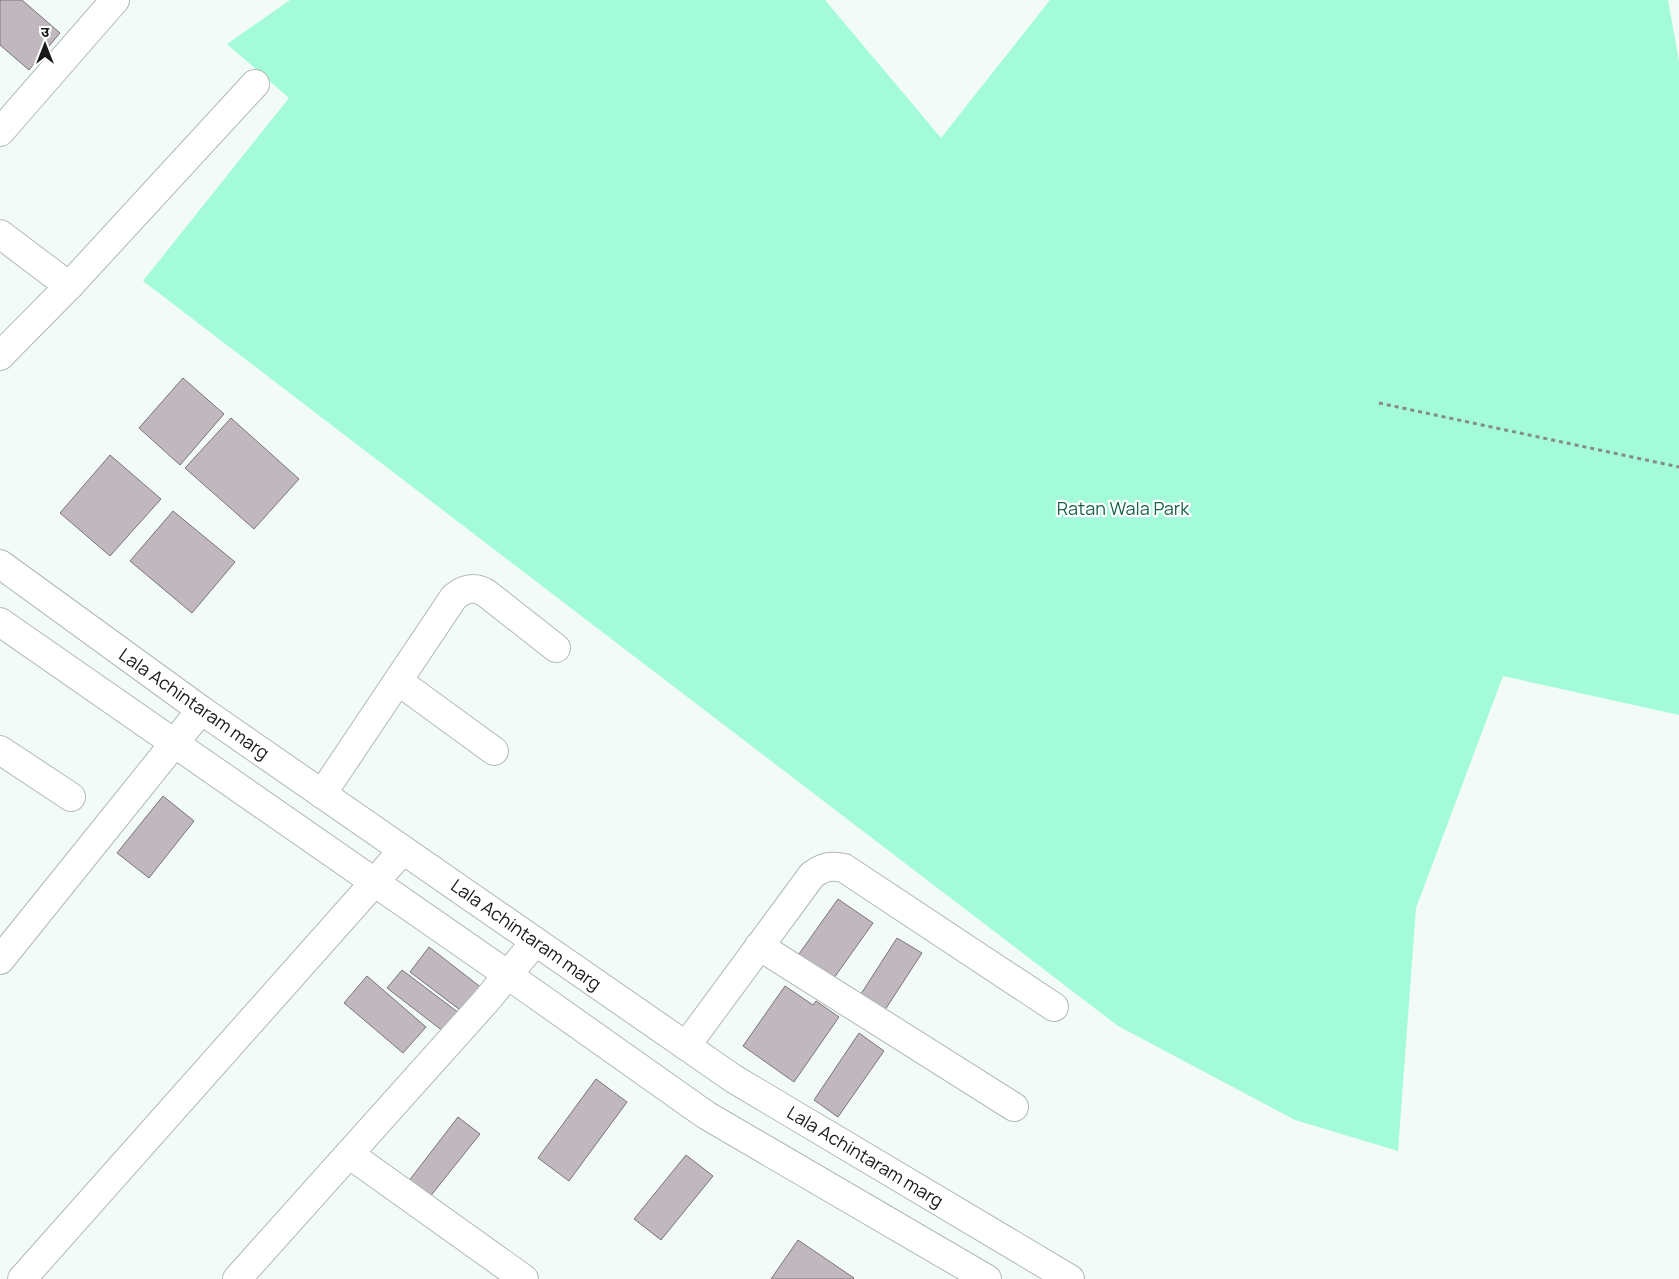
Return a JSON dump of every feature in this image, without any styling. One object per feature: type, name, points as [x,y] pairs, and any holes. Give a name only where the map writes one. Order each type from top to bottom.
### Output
[{"type":"street","points":[[0,132],[115,0]]},
{"type":"street","points":[[0,356],[69,286],[255,84]]},
{"type":"street","points":[[0,234],[69,286]]},
{"type":"street","name":"Lala Achintaram marg","points":[[0,564],[201,710],[734,1079],[1070,1279]]},
{"type":"street","points":[[322,794],[454,597],[463,590],[476,588],[486,593],[556,648]]},
{"type":"street","points":[[0,622],[706,1115],[987,1279]]},
{"type":"street","points":[[398,681],[494,750]]},
{"type":"street","points":[[0,960],[201,710]]},
{"type":"street","points":[[0,750],[71,797]]},
{"type":"street","points":[[22,1279],[403,850]]},
{"type":"street","points":[[686,1046],[812,875],[824,867],[833,865],[844,868],[1054,1007]]},
{"type":"street","points":[[236,1279],[508,975],[535,942]]},
{"type":"street","points":[[759,946],[1014,1107]]},
{"type":"street","points":[[349,1154],[524,1279]]},
{"type":"path","points":[[1379,403],[1679,467]]},
{"type":"green space","name":"Ratan Wala Park","points":[[290,0],[825,0],[941,138],[1050,0],[1668,0],[1679,61],[1679,715],[1503,676],[1416,908],[1398,1151],[1295,1120],[1118,1026],[143,281],[289,98],[227,44]]},
{"type":"building","points":[[0,0],[22,0],[60,33],[29,70],[0,45]]},
{"type":"building","points":[[183,378],[224,414],[180,465],[139,428]]},
{"type":"building","points":[[231,418],[299,479],[254,529],[185,468]]},
{"type":"building","points":[[110,455],[161,499],[110,556],[60,513]]},
{"type":"building","points":[[173,511],[235,562],[192,613],[130,561]]},
{"type":"building","points":[[163,796],[194,821],[149,878],[117,853]]},
{"type":"building","points":[[838,899],[873,923],[829,985],[794,961]]},
{"type":"building","points":[[897,938],[922,953],[883,1013],[859,997]]},
{"type":"building","points":[[429,947],[487,992],[468,1016],[410,972]]},
{"type":"building","points":[[402,970],[463,1016],[448,1035],[387,988]]},
{"type":"building","points":[[367,976],[426,1027],[403,1053],[344,1003]]},
{"type":"building","points":[[785,986],[813,1005],[816,1001],[839,1017],[794,1082],[743,1046]]},
{"type":"building","points":[[859,1033],[884,1051],[838,1117],[814,1100]]},
{"type":"building","points":[[596,1079],[627,1102],[569,1181],[538,1158]]},
{"type":"building","points":[[458,1117],[480,1134],[429,1198],[408,1182]]},
{"type":"building","points":[[686,1155],[713,1176],[661,1240],[634,1219]]},
{"type":"building","points":[[798,1240],[854,1278],[771,1279]]}]
